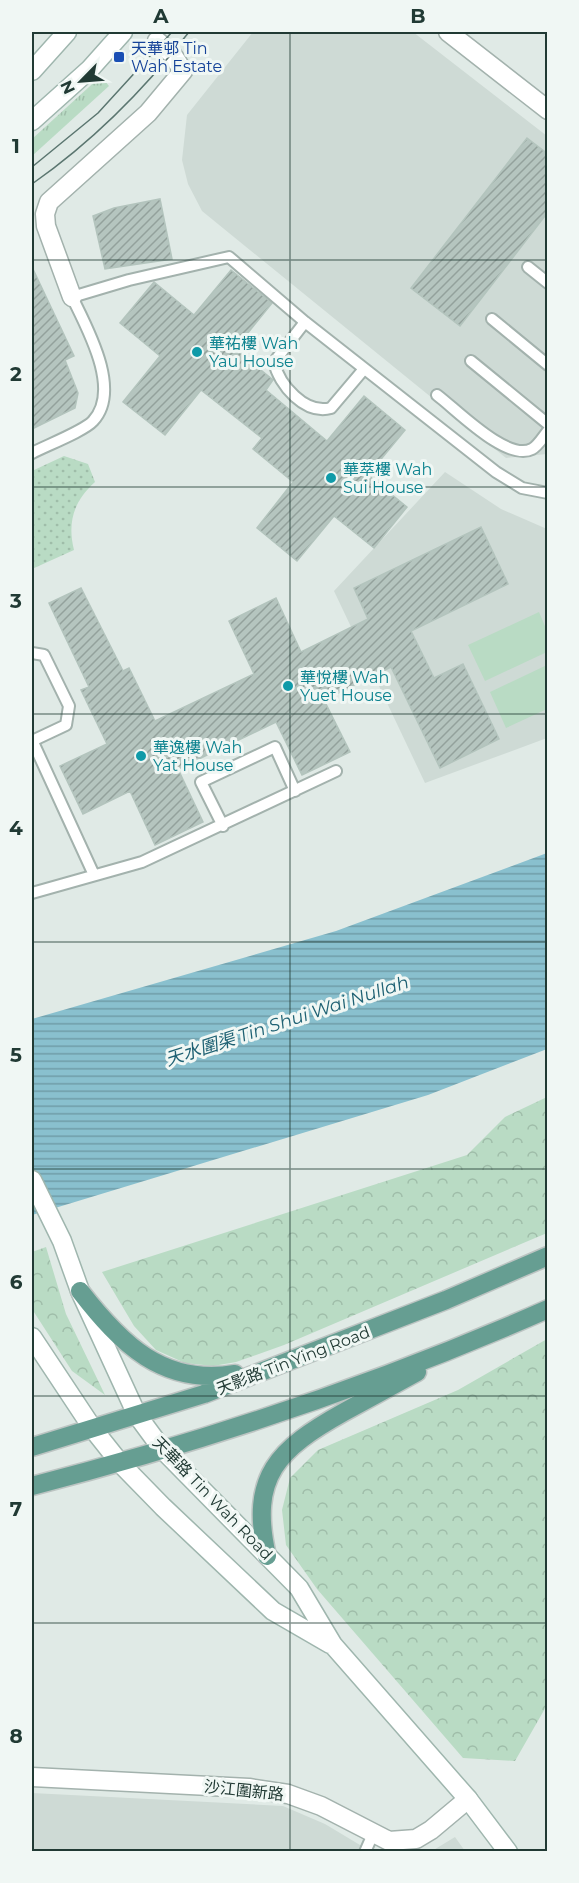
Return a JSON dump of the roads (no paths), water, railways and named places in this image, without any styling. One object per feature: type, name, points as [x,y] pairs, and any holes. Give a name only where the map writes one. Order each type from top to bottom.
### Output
[{"type":"main road","name":"天影路 Tin Ying Road","points":[[32,1447],[204,1394],[446,1300],[548,1256]]},
{"type":"main road","points":[[80,1291],[103,1321],[128,1346],[165,1368],[189,1376],[215,1377],[272,1368]]},
{"type":"main road","points":[[32,1486],[120,1463],[306,1402],[468,1344],[548,1309]]},
{"type":"main road","points":[[267,1556],[262,1532],[266,1486],[279,1458],[289,1447],[330,1420],[468,1344]]},
{"type":"street","points":[[32,71],[67,32]]},
{"type":"street","points":[[52,50],[77,32]]},
{"type":"street","points":[[32,121],[90,69],[123,32]]},
{"type":"street","points":[[448,32],[548,110]]},
{"type":"street","points":[[72,297],[46,226],[45,214],[49,202],[148,113],[183,71],[172,54],[158,41]]},
{"type":"street","name":"天華路 Tin Wah Road","points":[[32,1180],[62,1241],[80,1291],[137,1415],[162,1449],[299,1588],[333,1645],[468,1799],[508,1851]]},
{"type":"street","name":"天華路 Tin Wah Road","points":[[32,1337],[93,1429],[120,1463],[177,1521],[273,1611],[333,1645]]},
{"type":"street","name":"沙江圍新路","points":[[32,1777],[249,1788],[288,1794],[321,1806],[389,1841],[416,1839],[431,1830],[468,1799]]},
{"type":"lane","points":[[32,453],[92,422],[104,404],[99,354],[72,297],[129,280],[229,257],[304,322],[496,472],[522,488],[548,493]]},
{"type":"lane","points":[[528,267],[548,283]]},
{"type":"lane","points":[[492,319],[548,365]]},
{"type":"lane","points":[[304,322],[274,362],[285,389],[311,406],[331,408],[364,369]]},
{"type":"lane","points":[[471,361],[548,424]]},
{"type":"lane","points":[[437,394],[506,449],[521,452],[533,448],[548,431]]},
{"type":"lane","points":[[32,653],[44,655],[69,706],[66,725],[32,740],[94,875]]},
{"type":"lane","points":[[223,826],[201,783],[275,747],[295,791]]},
{"type":"lane","points":[[32,893],[142,862],[223,826],[336,771]]},
{"type":"lane","points":[[365,1851],[373,1834]]},
{"type":"water","name":"天水圍渠 Tin Shui Wai Nullah","points":[[547,853],[547,1049],[428,1095],[32,1215],[32,1019],[336,931]]},
{"type":"tram line","points":[[32,167],[98,113],[172,32]]},
{"type":"tram line","points":[[32,184],[76,151],[116,114],[189,32]]},
{"type":"place","name":"天華邨 Tin Wah Estate","points":[[119,57]]},
{"type":"place","name":"華祐樓 Wah Yau House","points":[[197,352]]},
{"type":"place","name":"華萃樓 Wah Sui House","points":[[331,478]]},
{"type":"place","name":"華悅樓 Wah Yuet House","points":[[288,686]]},
{"type":"place","name":"華逸樓 Wah Yat House","points":[[141,756]]}]
